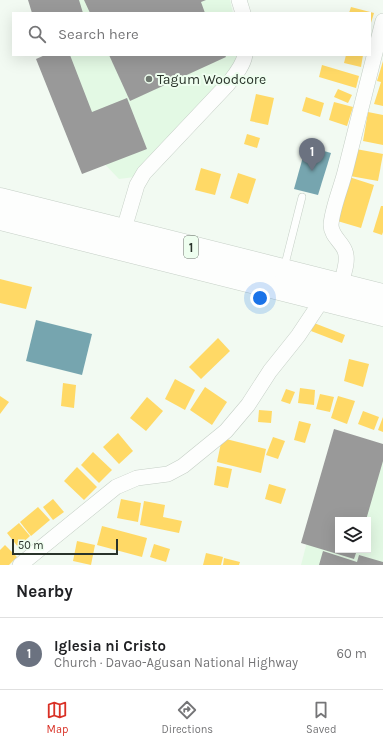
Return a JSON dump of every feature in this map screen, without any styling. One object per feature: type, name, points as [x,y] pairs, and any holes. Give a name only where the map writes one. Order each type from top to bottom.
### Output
[{"type":"highway","name":"1","points":[[0,199],[121,240],[322,300],[383,315]]},
{"type":"highway","name":"1","points":[[0,219],[283,270],[383,295]]},
{"type":"street","points":[[239,0],[243,12]]},
{"type":"street","points":[[341,284],[346,261],[346,253],[332,232],[332,217],[344,178],[383,21]]},
{"type":"street","points":[[121,240],[137,185],[144,173],[228,84],[239,70],[245,56]]},
{"type":"street","points":[[20,565],[116,487],[137,478],[168,474],[183,466],[226,431],[248,406],[270,371],[298,336],[322,300]]},
{"type":"lane","points":[[283,270],[302,197]]},
{"type":"shaded area","points":[[40,0],[230,0],[233,12],[42,12]]},
{"type":"shaded area","points":[[50,56],[240,56],[241,63],[135,177],[119,179],[98,157]]},
{"type":"shaded area","points":[[335,435],[383,448],[383,565],[301,565]]},
{"type":"building: Homes","points":[[351,7],[370,12],[349,12]]},
{"type":"building: Homes","points":[[371,12],[374,13],[371,23]]},
{"type":"building: Homes","points":[[346,56],[363,56],[361,67],[344,63]]},
{"type":"building: Homes","points":[[383,61],[383,106],[374,104],[381,82],[377,81]]},
{"type":"building: Homes","points":[[322,65],[359,76],[356,88],[319,77]]},
{"type":"building: Homes","points":[[338,89],[352,95],[348,103],[334,97]]},
{"type":"building: Homes","points":[[256,94],[274,98],[268,125],[250,121]]},
{"type":"building: Homes","points":[[306,97],[324,103],[320,117],[302,111]]},
{"type":"building: Homes","points":[[334,102],[353,107],[347,126],[329,120]]},
{"type":"building: Homes","points":[[368,112],[383,115],[383,145],[363,141]]},
{"type":"building: Homes","points":[[247,134],[260,138],[257,148],[244,144]]},
{"type":"building: Homes","points":[[356,149],[383,154],[378,181],[350,176]]},
{"type":"building: Homes","points":[[201,168],[221,174],[215,195],[195,190]]},
{"type":"building: Homes","points":[[238,173],[256,179],[248,204],[230,198]]},
{"type":"building: Homes","points":[[346,176],[374,185],[361,228],[334,220]]},
{"type":"building: Homes","points":[[381,206],[383,206],[382,235],[373,232]]},
{"type":"building: Homes","points":[[0,279],[32,287],[26,309],[0,303]]},
{"type":"building: Homes","points":[[314,323],[345,335],[342,343],[311,331]]},
{"type":"building: Homes","points":[[218,338],[230,351],[201,379],[189,367]]},
{"type":"building: Homes","points":[[349,359],[369,364],[363,387],[344,381]]},
{"type":"building: Homes","points":[[175,379],[195,390],[185,410],[165,399]]},
{"type":"building: Homes","points":[[63,383],[76,385],[74,408],[61,406]]},
{"type":"building: Homes","points":[[205,387],[227,402],[212,425],[190,410]]},
{"type":"building: Homes","points":[[300,388],[315,390],[314,405],[298,403]]},
{"type":"building: Homes","points":[[286,389],[295,392],[290,404],[281,401]]},
{"type":"building: Homes","points":[[320,394],[334,397],[330,412],[316,409]]},
{"type":"building: Homes","points":[[0,396],[9,402],[0,414]]},
{"type":"building: Homes","points":[[338,396],[355,401],[347,424],[331,418]]},
{"type":"building: Homes","points":[[147,397],[163,411],[146,431],[130,418]]},
{"type":"building: Homes","points":[[259,410],[272,411],[271,423],[258,422]]},
{"type":"building: Homes","points":[[363,411],[379,417],[374,430],[358,424]]},
{"type":"building: Homes","points":[[383,417],[383,432],[378,430]]},
{"type":"building: Homes","points":[[299,421],[311,424],[305,443],[294,440]]},
{"type":"building: Homes","points":[[118,433],[133,451],[119,464],[103,447]]},
{"type":"building: Homes","points":[[273,437],[285,441],[278,459],[266,455]]},
{"type":"building: Homes","points":[[222,438],[266,449],[261,473],[217,462]]},
{"type":"building: Homes","points":[[93,452],[112,470],[99,483],[81,465]]},
{"type":"building: Homes","points":[[217,466],[232,469],[228,488],[214,485]]},
{"type":"building: Homes","points":[[77,467],[97,487],[84,500],[64,481]]},
{"type":"building: Homes","points":[[269,484],[286,489],[281,504],[265,499]]},
{"type":"building: Homes","points":[[53,499],[64,512],[53,520],[43,507]]},
{"type":"building: Homes","points":[[121,499],[141,503],[138,522],[117,518]]},
{"type":"building: Homes","points":[[144,501],[165,505],[163,517],[182,521],[179,533],[140,525]]},
{"type":"building: Homes","points":[[38,507],[50,520],[31,536],[20,522]]},
{"type":"building: Homes","points":[[19,523],[30,536],[18,547],[7,533]]},
{"type":"building: Homes","points":[[102,526],[147,538],[142,557],[97,545]]},
{"type":"building: Homes","points":[[77,541],[95,545],[91,565],[73,561]]},
{"type":"building: Homes","points":[[154,544],[170,549],[166,562],[150,557]]},
{"type":"building: Homes","points":[[5,545],[17,557],[9,565],[0,565],[0,550]]},
{"type":"building: Homes","points":[[206,553],[223,557],[221,565],[203,565]]},
{"type":"building: Homes","points":[[224,558],[240,562],[239,565],[223,565]]},
{"type":"building: Public","points":[[306,146],[331,153],[318,195],[294,189]]},
{"type":"building: Public","points":[[36,320],[92,334],[82,375],[26,361]]},
{"type":"building: Industry","points":[[28,0],[79,0],[83,12],[32,12]]},
{"type":"building: Industry","points":[[84,0],[206,0],[201,2],[205,12],[90,12]]},
{"type":"building: Industry","points":[[43,56],[70,56],[92,112],[127,98],[147,149],[82,174],[36,59]]},
{"type":"building: Industry","name":"Tagum Woodcore","points":[[109,56],[226,57],[130,101]]},
{"type":"building: Industry","points":[[334,429],[383,444],[383,461],[367,517],[335,517],[335,553],[356,553],[354,559],[301,543]]},
{"type":"building: Industry","points":[[323,551],[357,562],[359,555],[383,562],[383,565],[319,565]]},
{"type":"place","name":"Tagum Woodcore","points":[[149,79]]},
{"type":"place","name":"Iglesia ni Cristo","points":[[312,171]]}]
